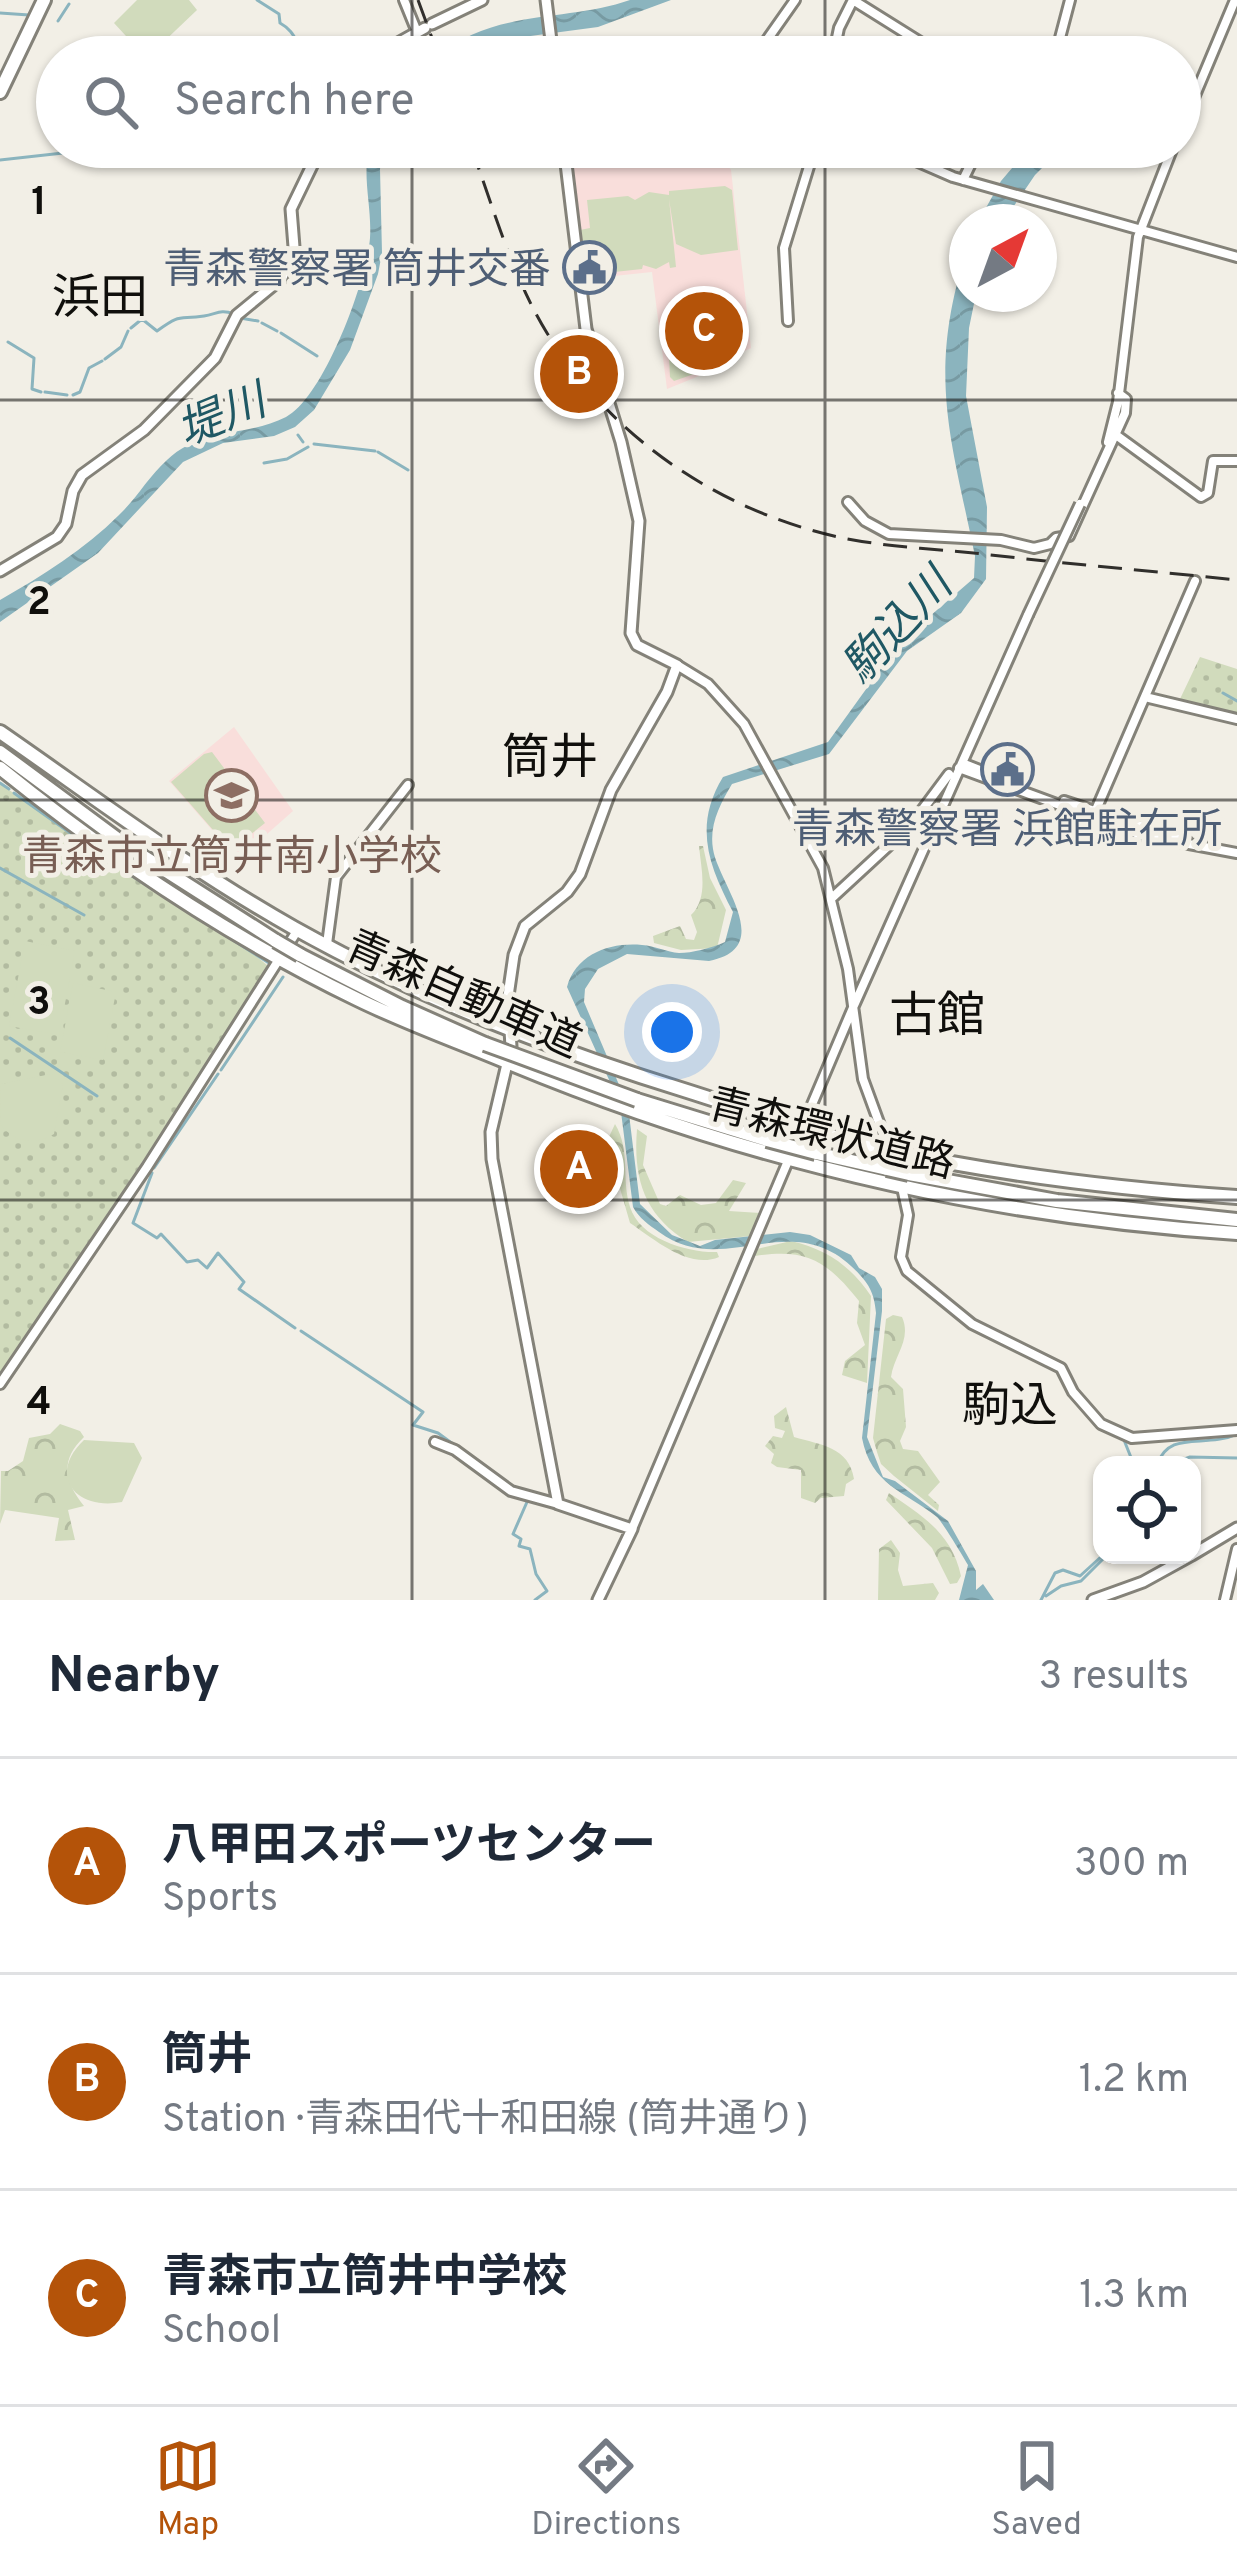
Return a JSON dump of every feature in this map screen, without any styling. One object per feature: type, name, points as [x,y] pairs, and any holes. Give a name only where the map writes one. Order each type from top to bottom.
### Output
[{"type":"highway","points":[[0,92],[44,0]]},
{"type":"highway","name":"青森環状道路","points":[[0,731],[164,848],[297,930],[448,1005],[576,1057],[803,1129],[888,1150],[1102,1186],[1237,1197]]},
{"type":"highway","name":"青森自動車道","points":[[0,752],[127,846],[300,955],[391,1002],[636,1107],[887,1169],[906,1180],[1237,1220]]},
{"type":"highway","name":"青森環状道路","points":[[0,767],[121,860],[281,959],[376,1008],[577,1091],[788,1161],[906,1180],[1067,1215],[1237,1233]]},
{"type":"main road","points":[[411,36],[482,0]]},
{"type":"main road","points":[[0,572],[57,537],[82,476],[144,430],[213,361],[237,315],[282,278],[294,247],[291,209],[310,168]]},
{"type":"main road","points":[[567,168],[586,329],[622,445],[639,521],[631,633],[637,645],[677,665],[667,692],[611,790],[580,874],[522,933],[508,986],[509,1063],[492,1126],[490,1150],[558,1504],[632,1529],[596,1600]]},
{"type":"main road","points":[[1201,1550],[1237,1528]]},
{"type":"main road","points":[[1093,1600],[1176,1564]]},
{"type":"street","points":[[404,0],[425,28]]},
{"type":"street","points":[[770,36],[795,0]]},
{"type":"street","points":[[837,36],[853,0],[910,36]]},
{"type":"street","points":[[1061,36],[1070,0]]},
{"type":"street","points":[[1201,81],[1235,0]]},
{"type":"street","points":[[788,322],[785,245],[809,168]]},
{"type":"street","points":[[934,168],[1237,256]]},
{"type":"street","points":[[963,180],[969,168]]},
{"type":"street","points":[[632,1529],[957,768],[1108,442],[1140,231],[1166,168]]},
{"type":"street","points":[[848,502],[885,533],[991,540],[1034,548],[1070,536],[1127,406],[1118,393]]},
{"type":"street","points":[[1116,436],[1202,497],[1208,494],[1213,460],[1237,461]]},
{"type":"street","points":[[1095,812],[1195,581]]},
{"type":"street","points":[[677,665],[726,701],[763,756],[820,860],[833,897],[863,1078],[888,1150],[906,1180],[908,1220],[901,1257],[907,1271],[972,1324],[1061,1368],[1073,1392],[1101,1424],[1132,1438],[1237,1430]]},
{"type":"street","points":[[1144,698],[1237,718]]},
{"type":"street","points":[[833,897],[911,825],[957,768]]},
{"type":"street","points":[[957,768],[1158,835],[1237,850]]},
{"type":"street","points":[[957,768],[1141,836],[1237,850]]},
{"type":"street","points":[[327,946],[337,877],[408,785]]},
{"type":"street","points":[[0,1384],[297,930]]},
{"type":"street","points":[[435,1442],[455,1450],[507,1489],[558,1504]]},
{"type":"street","points":[[1225,1600],[1237,1549]]},
{"type":"shaded area","points":[[571,168],[730,168],[751,348],[734,356],[736,361],[667,389],[652,272],[595,278],[593,259],[582,260]]},
{"type":"shaded area","name":"青森市立筒井南小学校","points":[[234,727],[293,811],[242,856],[169,781]]},
{"type":"green space","points":[[137,0],[189,0],[197,10],[170,36],[126,36],[114,23]]},
{"type":"green space","points":[[725,186],[732,190],[738,250],[701,255],[676,244],[669,199],[676,267],[670,268],[669,262],[656,269],[643,265],[642,269],[596,274],[593,252],[583,252],[580,230],[590,228],[587,200],[628,196],[635,200],[649,192],[669,195],[669,191]]},
{"type":"green space","points":[[707,319],[714,367],[674,381],[668,337],[674,324]]},
{"type":"green space","points":[[1200,657],[1237,669],[1237,714],[1180,699]]},
{"type":"green space","points":[[212,752],[265,823],[235,847],[213,830],[171,782]]},
{"type":"green space","points":[[0,784],[268,966],[0,1375]]},
{"type":"green space","points":[[699,846],[703,846],[710,878],[726,910],[717,948],[681,950],[654,943],[653,936],[680,926],[686,939],[694,940],[697,932],[691,915],[700,900],[702,882]]},
{"type":"green space","points":[[25,941],[75,951],[59,1035],[9,1026]]},
{"type":"green space","points":[[73,983],[116,992],[103,1060],[60,1052]]},
{"type":"green space","points":[[51,1074],[63,1084],[54,1134],[32,1141],[12,1135],[0,1124],[1,1084]]},
{"type":"green space","points":[[615,1124],[623,1144],[627,1196],[635,1218],[666,1242],[717,1252],[719,1257],[684,1256],[630,1223],[619,1185],[593,1171]]},
{"type":"green space","points":[[637,1129],[647,1136],[643,1165],[660,1204],[666,1206],[680,1195],[701,1205],[716,1203],[733,1180],[746,1183],[729,1211],[760,1213],[751,1236],[688,1242],[661,1220],[640,1179]]},
{"type":"green space","points":[[791,1241],[837,1260],[871,1296],[867,1383],[842,1375],[845,1361],[865,1345],[857,1323],[859,1301],[847,1287],[814,1260],[789,1254],[755,1256],[757,1249]]},
{"type":"green space","points":[[902,1317],[905,1325],[891,1377],[903,1389],[906,1427],[900,1441],[903,1449],[918,1451],[940,1482],[928,1495],[939,1505],[938,1511],[881,1464],[873,1438],[886,1319]]},
{"type":"green space","points":[[786,1407],[794,1437],[832,1449],[846,1460],[854,1479],[846,1484],[844,1496],[815,1503],[801,1498],[801,1470],[771,1463],[774,1454],[765,1446],[773,1436],[782,1438],[785,1431],[775,1428],[774,1416]]},
{"type":"green space","points":[[60,1424],[84,1437],[71,1455],[68,1472],[84,1506],[68,1510],[75,1540],[55,1541],[59,1518],[5,1510],[0,1524],[1,1471],[23,1461],[29,1438],[50,1434]]},
{"type":"green space","points":[[84,1440],[134,1443],[142,1458],[122,1502],[91,1501],[72,1488],[68,1466]]},
{"type":"green space","points":[[889,1493],[943,1537],[957,1561],[961,1576],[957,1583],[950,1584],[932,1548],[886,1500]]},
{"type":"green space","points":[[891,1540],[900,1553],[903,1586],[933,1583],[939,1593],[935,1600],[878,1600],[879,1549]]},
{"type":"water","points":[[630,0],[671,0],[598,27],[530,36],[471,36],[505,24]]},
{"type":"water","points":[[380,168],[378,274],[350,350],[314,410],[295,427],[274,436],[223,443],[183,462],[98,553],[0,622],[0,600],[92,539],[180,449],[271,423],[300,405],[328,363],[361,281],[370,238],[366,170]]},
{"type":"water","points":[[1012,168],[1042,168],[1015,204],[988,204]]},
{"type":"water","points":[[952,312],[972,312],[966,396],[987,507],[986,579],[961,613],[907,651],[829,754],[732,784],[716,815],[712,840],[741,929],[739,943],[729,954],[709,961],[627,954],[598,969],[585,989],[584,1002],[628,1106],[640,1204],[672,1235],[700,1246],[715,1240],[790,1232],[810,1235],[851,1255],[859,1268],[875,1277],[882,1289],[882,1311],[867,1437],[883,1477],[948,1521],[976,1571],[976,1590],[983,1584],[994,1600],[959,1600],[968,1565],[953,1540],[937,1517],[881,1477],[866,1454],[862,1438],[876,1313],[865,1281],[827,1250],[803,1243],[707,1249],[683,1245],[641,1218],[633,1207],[620,1104],[567,987],[586,958],[607,948],[642,945],[684,953],[725,942],[733,912],[711,862],[707,829],[723,777],[828,742],[900,642],[974,578],[975,556],[947,404]]},
{"type":"waterway","points":[[257,0],[279,14],[280,23],[293,36]]},
{"type":"waterway","points":[[58,21],[69,4]]},
{"type":"waterway","points":[[0,13],[29,15]]},
{"type":"waterway","points":[[0,160],[36,156]]},
{"type":"waterway","points":[[131,328],[142,319],[157,331],[180,318],[234,314]]},
{"type":"waterway","points":[[240,318],[258,321]]},
{"type":"waterway","points":[[262,323],[277,331]]},
{"type":"waterway","points":[[105,359],[121,347],[128,331]]},
{"type":"waterway","points":[[281,333],[317,356]]},
{"type":"waterway","points":[[8,342],[34,358],[32,389],[41,392]]},
{"type":"waterway","points":[[73,395],[80,392],[89,368],[102,361]]},
{"type":"waterway","points":[[45,392],[67,395]]},
{"type":"waterway","points":[[298,435],[303,442]]},
{"type":"waterway","points":[[314,444],[375,451]]},
{"type":"waterway","points":[[264,463],[287,459],[308,447]]},
{"type":"waterway","points":[[378,452],[408,470]]},
{"type":"waterway","points":[[1223,693],[1237,701]]},
{"type":"waterway","points":[[0,783],[9,789]]},
{"type":"waterway","points":[[14,793],[118,867],[269,963]]},
{"type":"waterway","points":[[0,868],[84,915]]},
{"type":"waterway","points":[[221,1070],[283,977]]},
{"type":"waterway","points":[[10,1038],[97,1096]]},
{"type":"waterway","points":[[154,1168],[218,1074]]},
{"type":"waterway","points":[[152,1173],[133,1223],[157,1238],[161,1234],[187,1262],[198,1260],[207,1268],[218,1253],[244,1282],[239,1289],[295,1328]]},
{"type":"waterway","points":[[301,1331],[423,1412],[413,1425],[438,1433],[457,1447]]},
{"type":"waterway","points":[[1162,1456],[1179,1443],[1237,1434]]},
{"type":"waterway","points":[[1124,1440],[1130,1456]]},
{"type":"waterway","points":[[1201,1457],[1237,1458]]},
{"type":"waterway","points":[[527,1502],[513,1534],[521,1539],[519,1546],[530,1549],[536,1574],[547,1591],[535,1600]]},
{"type":"waterway","points":[[1041,1600],[1055,1573],[1063,1570],[1080,1576],[1093,1564]]},
{"type":"waterway","points":[[1046,1596],[1081,1581],[1098,1564]]},
{"type":"railway","points":[[418,0],[431,36]]},
{"type":"railway","points":[[478,168],[524,289],[573,371],[636,437],[710,488],[794,525],[838,537],[1237,580]]},
{"type":"place","name":"青森警察署 筒井交番","points":[[590,268]]},
{"type":"place","name":"青森市立筒井中学校","points":[[704,331]]},
{"type":"place","name":"筒井","points":[[579,374]]},
{"type":"place","name":"青森警察署 浜館駐在所","points":[[1007,769]]},
{"type":"place","name":"青森市立筒井南小学校","points":[[232,796]]},
{"type":"place","name":"八甲田スポーツセンター","points":[[579,1169]]},
{"type":"district","name":"浜田","points":[[100,296]]},
{"type":"district","name":"筒井","points":[[550,756]]},
{"type":"district","name":"古館","points":[[937,1014]]},
{"type":"district","name":"駒込","points":[[1010,1404]]},
{"type":"water label","name":"堤川","points":[[221,414]]},
{"type":"water label","name":"駒込川","points":[[896,625]]}]
